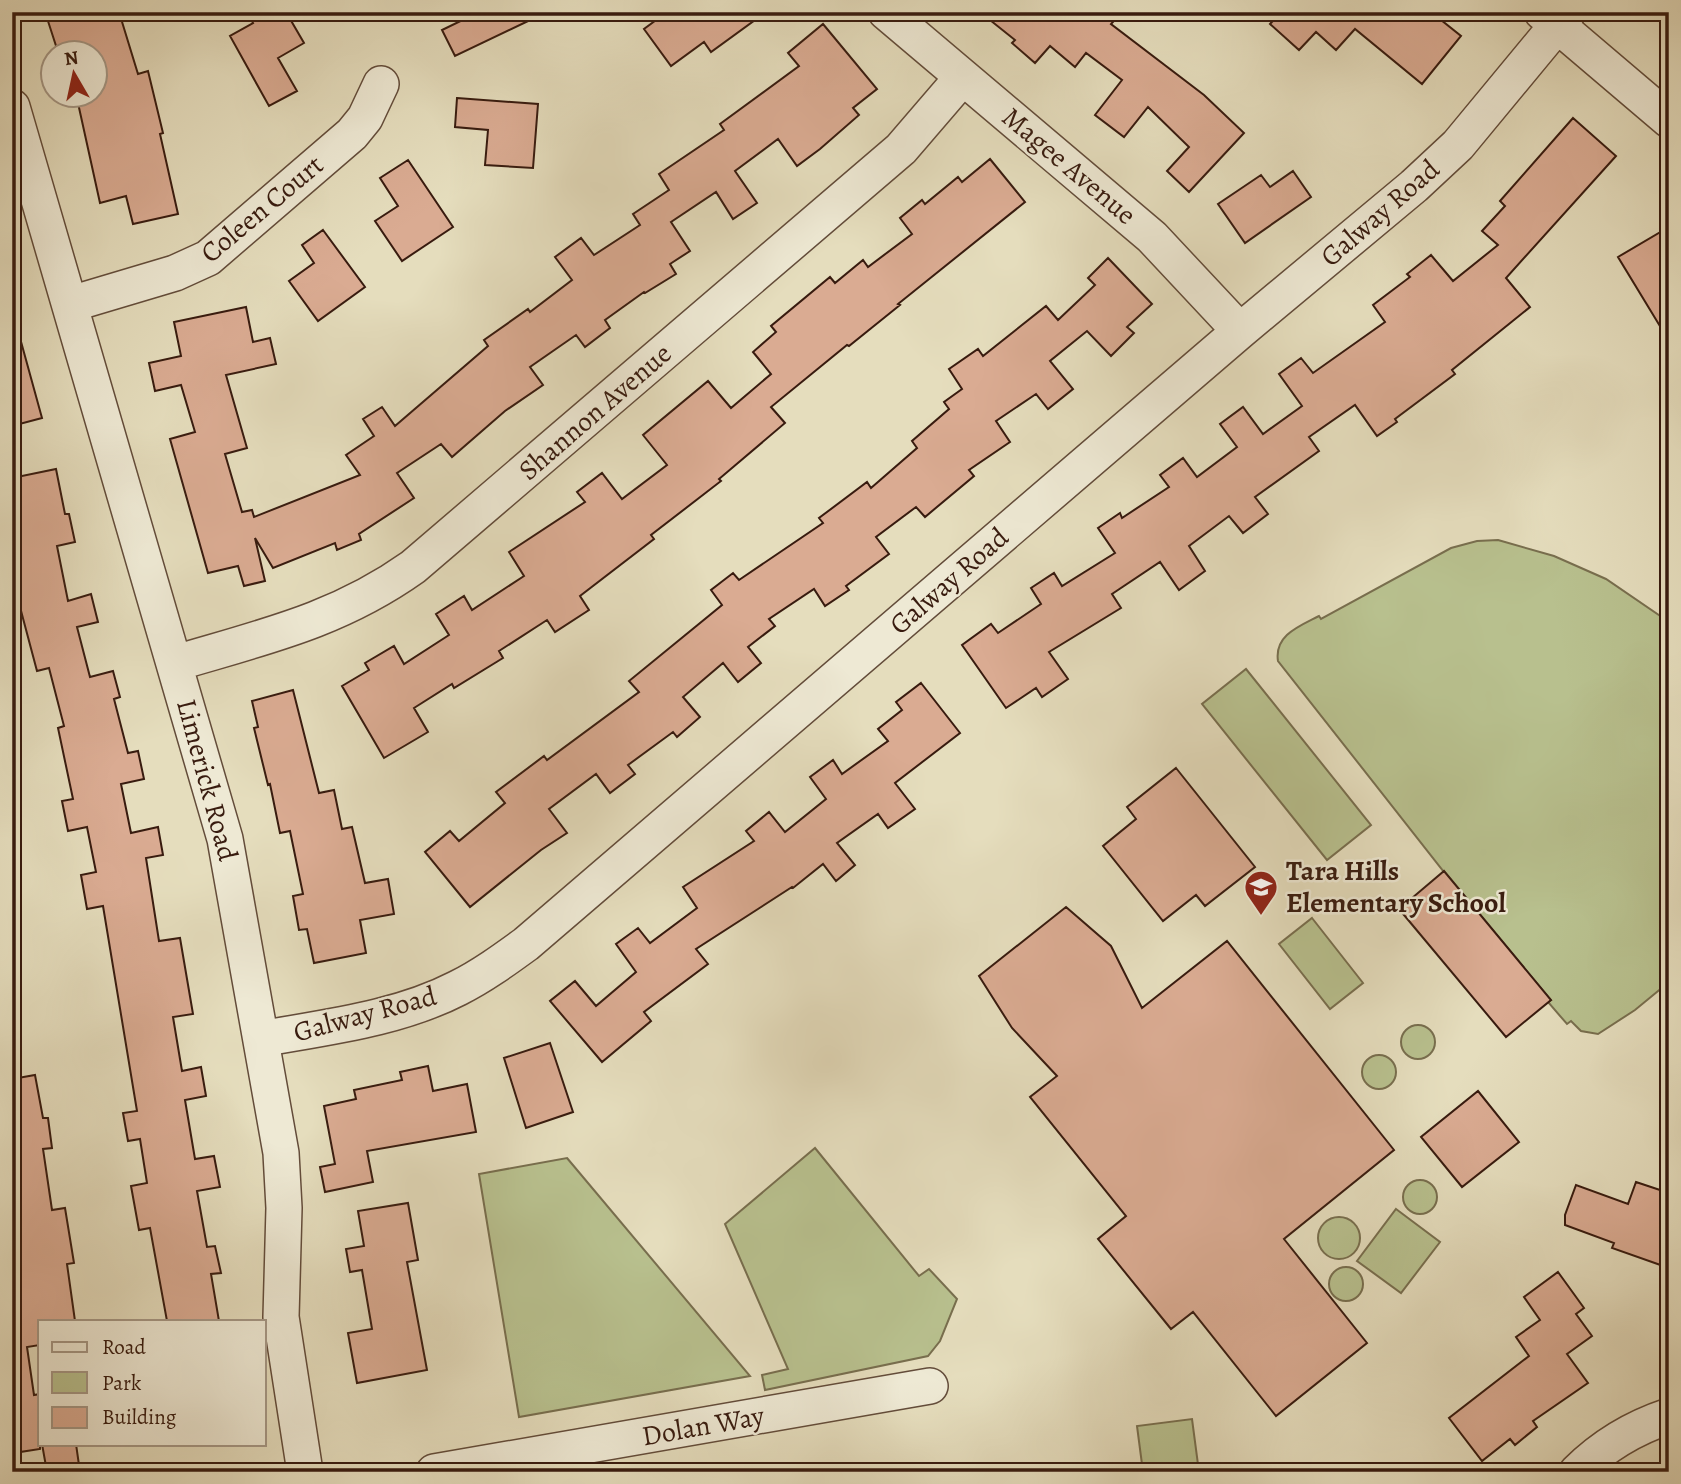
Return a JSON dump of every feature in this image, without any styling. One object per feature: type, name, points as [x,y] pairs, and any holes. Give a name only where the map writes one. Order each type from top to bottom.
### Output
[{"type":"street","name":"Magee Avenue","points":[[886,12],[1152,237],[1240,331]]},
{"type":"street","points":[[1555,17],[1669,120]]},
{"type":"street","name":"Galway Road","points":[[261,1039],[373,1018],[417,1006],[457,989],[494,968],[536,935],[1240,331],[1414,186],[1458,145],[1555,17]]},
{"type":"street","name":"Shannon Avenue","points":[[176,663],[324,617],[371,595],[413,567],[901,149],[962,78]]},
{"type":"street","name":"Coleen Court","points":[[71,304],[175,273],[208,258],[352,134],[365,118],[380,84]]},
{"type":"street","name":"Limerick Road","points":[[12,107],[176,663],[225,839],[283,1180],[282,1331],[305,1472]]},
{"type":"street","name":"Dolan Way","points":[[434,1472],[930,1387]]},
{"type":"street","points":[[1577,1472],[1592,1457],[1639,1426],[1669,1416]]},
{"type":"green space","points":[[1498,540],[1554,556],[1606,579],[1669,622],[1669,982],[1635,1010],[1598,1034],[1581,1031],[1571,1021],[1567,1024],[1548,1002],[1551,1000],[1444,872],[1278,661],[1280,644],[1284,638],[1304,624],[1319,616],[1321,619],[1451,548],[1477,541]]},
{"type":"green space","points":[[1246,669],[1371,825],[1327,860],[1202,704]]},
{"type":"green space","points":[[1312,918],[1363,983],[1330,1009],[1279,944]]},
{"type":"green space","points":[[1418,1025],[1430,1030],[1435,1042],[1430,1054],[1418,1059],[1406,1054],[1401,1042],[1406,1030]]},
{"type":"green space","points":[[1379,1055],[1391,1060],[1396,1072],[1391,1084],[1379,1089],[1367,1084],[1362,1072],[1367,1060]]},
{"type":"green space","points":[[815,1148],[919,1276],[929,1269],[957,1299],[940,1341],[928,1356],[765,1390],[762,1375],[788,1369],[725,1224]]},
{"type":"green space","points":[[567,1158],[750,1376],[519,1417],[479,1174]]},
{"type":"green space","points":[[1420,1180],[1432,1185],[1437,1197],[1432,1209],[1420,1214],[1408,1209],[1403,1197],[1408,1185]]},
{"type":"green space","points":[[1396,1209],[1440,1242],[1401,1293],[1357,1261]]},
{"type":"green space","points":[[1339,1217],[1354,1223],[1360,1238],[1354,1253],[1339,1259],[1324,1253],[1318,1238],[1324,1223]]},
{"type":"green space","points":[[1346,1267],[1358,1272],[1363,1284],[1358,1296],[1346,1301],[1334,1296],[1329,1284],[1334,1272]]},
{"type":"green space","points":[[1192,1419],[1199,1472],[1143,1472],[1137,1426]]},
{"type":"building","points":[[65,12],[119,12],[138,74],[148,71],[178,214],[133,224],[126,196],[100,203],[79,108],[108,108],[108,38],[53,38],[47,18]]},
{"type":"building","points":[[247,12],[286,12],[304,43],[278,58],[297,91],[269,106],[230,36],[253,23]]},
{"type":"building","points":[[479,12],[547,12],[455,56],[442,30]]},
{"type":"building","points":[[667,12],[766,12],[711,52],[704,42],[671,66],[644,29]]},
{"type":"building","points":[[980,12],[1122,12],[1111,24],[1204,95],[1244,133],[1189,192],[1167,171],[1189,147],[1148,107],[1124,137],[1095,115],[1122,80],[1086,53],[1075,67],[1050,46],[1035,63],[1012,43],[1015,40]]},
{"type":"building","points":[[1281,12],[1431,12],[1461,36],[1422,84],[1355,29],[1336,50],[1316,32],[1299,50],[1270,24]]},
{"type":"building","points":[[823,24],[877,89],[853,108],[859,115],[797,166],[778,139],[735,171],[757,203],[733,219],[716,192],[671,222],[690,251],[670,264],[676,274],[644,292],[605,320],[610,328],[585,347],[576,335],[530,367],[543,385],[505,411],[452,457],[441,444],[397,473],[414,498],[359,534],[361,540],[337,550],[335,543],[273,568],[255,538],[265,581],[244,586],[238,566],[208,573],[170,439],[195,432],[181,385],[155,391],[149,363],[181,356],[174,322],[246,307],[253,342],[270,338],[276,364],[226,375],[247,448],[225,454],[242,512],[252,510],[254,517],[360,475],[346,455],[374,436],[363,419],[382,407],[395,426],[488,346],[484,340],[528,309],[530,312],[572,280],[555,257],[581,238],[594,255],[640,225],[633,214],[669,190],[659,174],[724,130],[720,124],[799,66],[788,53]]},
{"type":"building","points":[[457,98],[538,104],[533,168],[485,165],[488,130],[455,127]]},
{"type":"building","points":[[1573,118],[1616,156],[1506,278],[1530,307],[1452,370],[1455,374],[1395,419],[1397,422],[1377,436],[1355,405],[1309,437],[1319,451],[1255,497],[1268,514],[1243,533],[1229,516],[1189,546],[1205,571],[1179,590],[1160,562],[1112,594],[1121,608],[1049,652],[1068,679],[1042,697],[1036,688],[1006,708],[962,645],[991,624],[998,633],[1041,604],[1031,588],[1054,573],[1062,586],[1115,553],[1098,528],[1120,513],[1122,518],[1169,487],[1160,475],[1183,458],[1197,477],[1237,447],[1220,424],[1243,407],[1263,434],[1302,406],[1279,374],[1301,358],[1313,373],[1385,322],[1373,305],[1410,277],[1407,274],[1431,255],[1453,281],[1498,245],[1482,231],[1505,206],[1500,201]]},
{"type":"building","points":[[990,159],[1025,202],[771,407],[785,423],[719,479],[721,481],[651,535],[654,539],[580,596],[589,610],[555,632],[547,620],[499,651],[503,658],[454,688],[452,684],[414,708],[428,732],[384,758],[342,686],[369,670],[365,663],[394,646],[404,664],[449,635],[436,614],[464,596],[472,610],[524,576],[509,552],[585,502],[577,492],[602,473],[622,499],[667,465],[643,435],[708,381],[731,408],[771,374],[753,352],[776,332],[771,326],[830,277],[835,283],[863,260],[868,267],[912,234],[900,218],[922,200],[925,204],[958,177],[962,182]]},
{"type":"building","points":[[408,160],[453,227],[402,261],[375,221],[398,206],[380,178]]},
{"type":"building","points":[[1293,171],[1311,197],[1245,243],[1218,204],[1261,175],[1270,187]]},
{"type":"building","points":[[1669,227],[1669,341],[1618,257]]},
{"type":"building","points":[[323,230],[365,287],[318,321],[289,281],[314,263],[302,245]]},
{"type":"building","points":[[1108,258],[1152,304],[1127,327],[1134,333],[1111,356],[1087,331],[1050,361],[1073,389],[1048,409],[1036,394],[996,421],[1010,442],[969,470],[974,476],[925,517],[916,507],[876,537],[889,554],[846,586],[849,590],[825,606],[814,589],[769,619],[775,626],[748,647],[761,663],[738,682],[723,663],[683,697],[700,717],[677,737],[673,732],[628,765],[635,774],[610,793],[596,774],[549,809],[567,833],[541,850],[470,907],[425,852],[450,831],[459,841],[505,803],[496,792],[544,756],[547,760],[639,692],[629,681],[722,605],[711,590],[733,573],[739,580],[823,523],[819,518],[867,482],[871,488],[917,448],[912,441],[949,409],[944,402],[962,389],[949,369],[978,349],[983,356],[1046,306],[1058,320],[1095,285],[1088,278]]},
{"type":"building","points":[[20,338],[42,418],[12,426],[12,339]]},
{"type":"building","points":[[56,469],[65,514],[69,514],[75,542],[57,546],[68,601],[91,594],[98,622],[77,627],[90,677],[113,671],[120,697],[114,699],[128,753],[138,751],[144,779],[121,784],[131,833],[158,827],[163,855],[146,858],[159,941],[180,938],[193,1014],[173,1017],[182,1071],[201,1067],[206,1096],[185,1100],[195,1159],[214,1156],[220,1187],[197,1191],[207,1247],[215,1246],[221,1273],[211,1274],[219,1320],[167,1320],[150,1228],[139,1230],[131,1186],[147,1183],[140,1139],[128,1141],[123,1113],[137,1111],[103,906],[87,909],[81,875],[96,872],[87,827],[68,831],[62,801],[73,799],[58,728],[64,726],[49,668],[37,671],[16,592],[12,593],[12,478]]},
{"type":"building","points":[[921,683],[960,733],[895,783],[915,809],[888,828],[878,814],[837,843],[855,865],[836,881],[823,864],[793,888],[696,949],[708,964],[644,1012],[651,1021],[602,1062],[550,1001],[575,981],[596,1006],[636,972],[616,944],[638,928],[650,943],[697,908],[683,887],[754,841],[746,831],[769,812],[785,832],[826,799],[810,777],[833,760],[842,774],[888,741],[878,729],[902,710],[896,702]]},
{"type":"building","points":[[293,690],[319,793],[334,790],[342,829],[352,827],[365,883],[388,879],[394,914],[360,920],[366,953],[314,963],[307,929],[299,930],[293,896],[303,894],[290,831],[280,833],[254,728],[258,727],[252,701]]},
{"type":"building","points":[[1176,768],[1255,867],[1205,906],[1196,895],[1163,921],[1103,846],[1136,819],[1127,807]]},
{"type":"building","points":[[1444,871],[1551,1000],[1506,1037],[1399,909]]},
{"type":"building","points":[[1066,907],[1111,946],[1142,1008],[1227,941],[1394,1150],[1284,1239],[1367,1343],[1276,1416],[1193,1312],[1171,1329],[1098,1239],[1126,1216],[1030,1097],[1057,1076],[1012,1028],[979,976]]},
{"type":"building","points":[[550,1043],[573,1112],[526,1128],[504,1058]]},
{"type":"building","points":[[428,1066],[433,1091],[467,1084],[476,1132],[367,1151],[373,1182],[325,1192],[320,1167],[335,1164],[324,1106],[356,1099],[354,1090],[402,1080],[400,1072]]},
{"type":"building","points":[[35,1075],[43,1118],[48,1118],[52,1148],[43,1149],[52,1210],[65,1208],[74,1263],[67,1264],[75,1320],[38,1320],[38,1345],[27,1347],[34,1395],[38,1394],[40,1449],[20,1452],[12,1408],[12,1325],[16,1324],[12,1294],[12,1079]]},
{"type":"building","points":[[1478,1091],[1519,1142],[1462,1187],[1421,1137]]},
{"type":"building","points":[[1636,1182],[1669,1193],[1669,1268],[1612,1248],[1614,1243],[1565,1225],[1565,1215],[1576,1185],[1628,1204]]},
{"type":"building","points":[[408,1203],[418,1260],[407,1262],[427,1370],[357,1383],[348,1333],[372,1329],[362,1270],[350,1272],[346,1249],[364,1246],[358,1211]]},
{"type":"building","points":[[1558,1272],[1584,1308],[1576,1314],[1592,1336],[1567,1354],[1588,1383],[1533,1421],[1537,1427],[1515,1445],[1510,1439],[1482,1461],[1449,1418],[1529,1356],[1516,1337],[1540,1320],[1524,1297]]},
{"type":"building","points":[[42,1446],[76,1446],[80,1472],[47,1472]]},
{"type":"place","name":"Tara Hills Elementary School","points":[[1261,917]]}]
